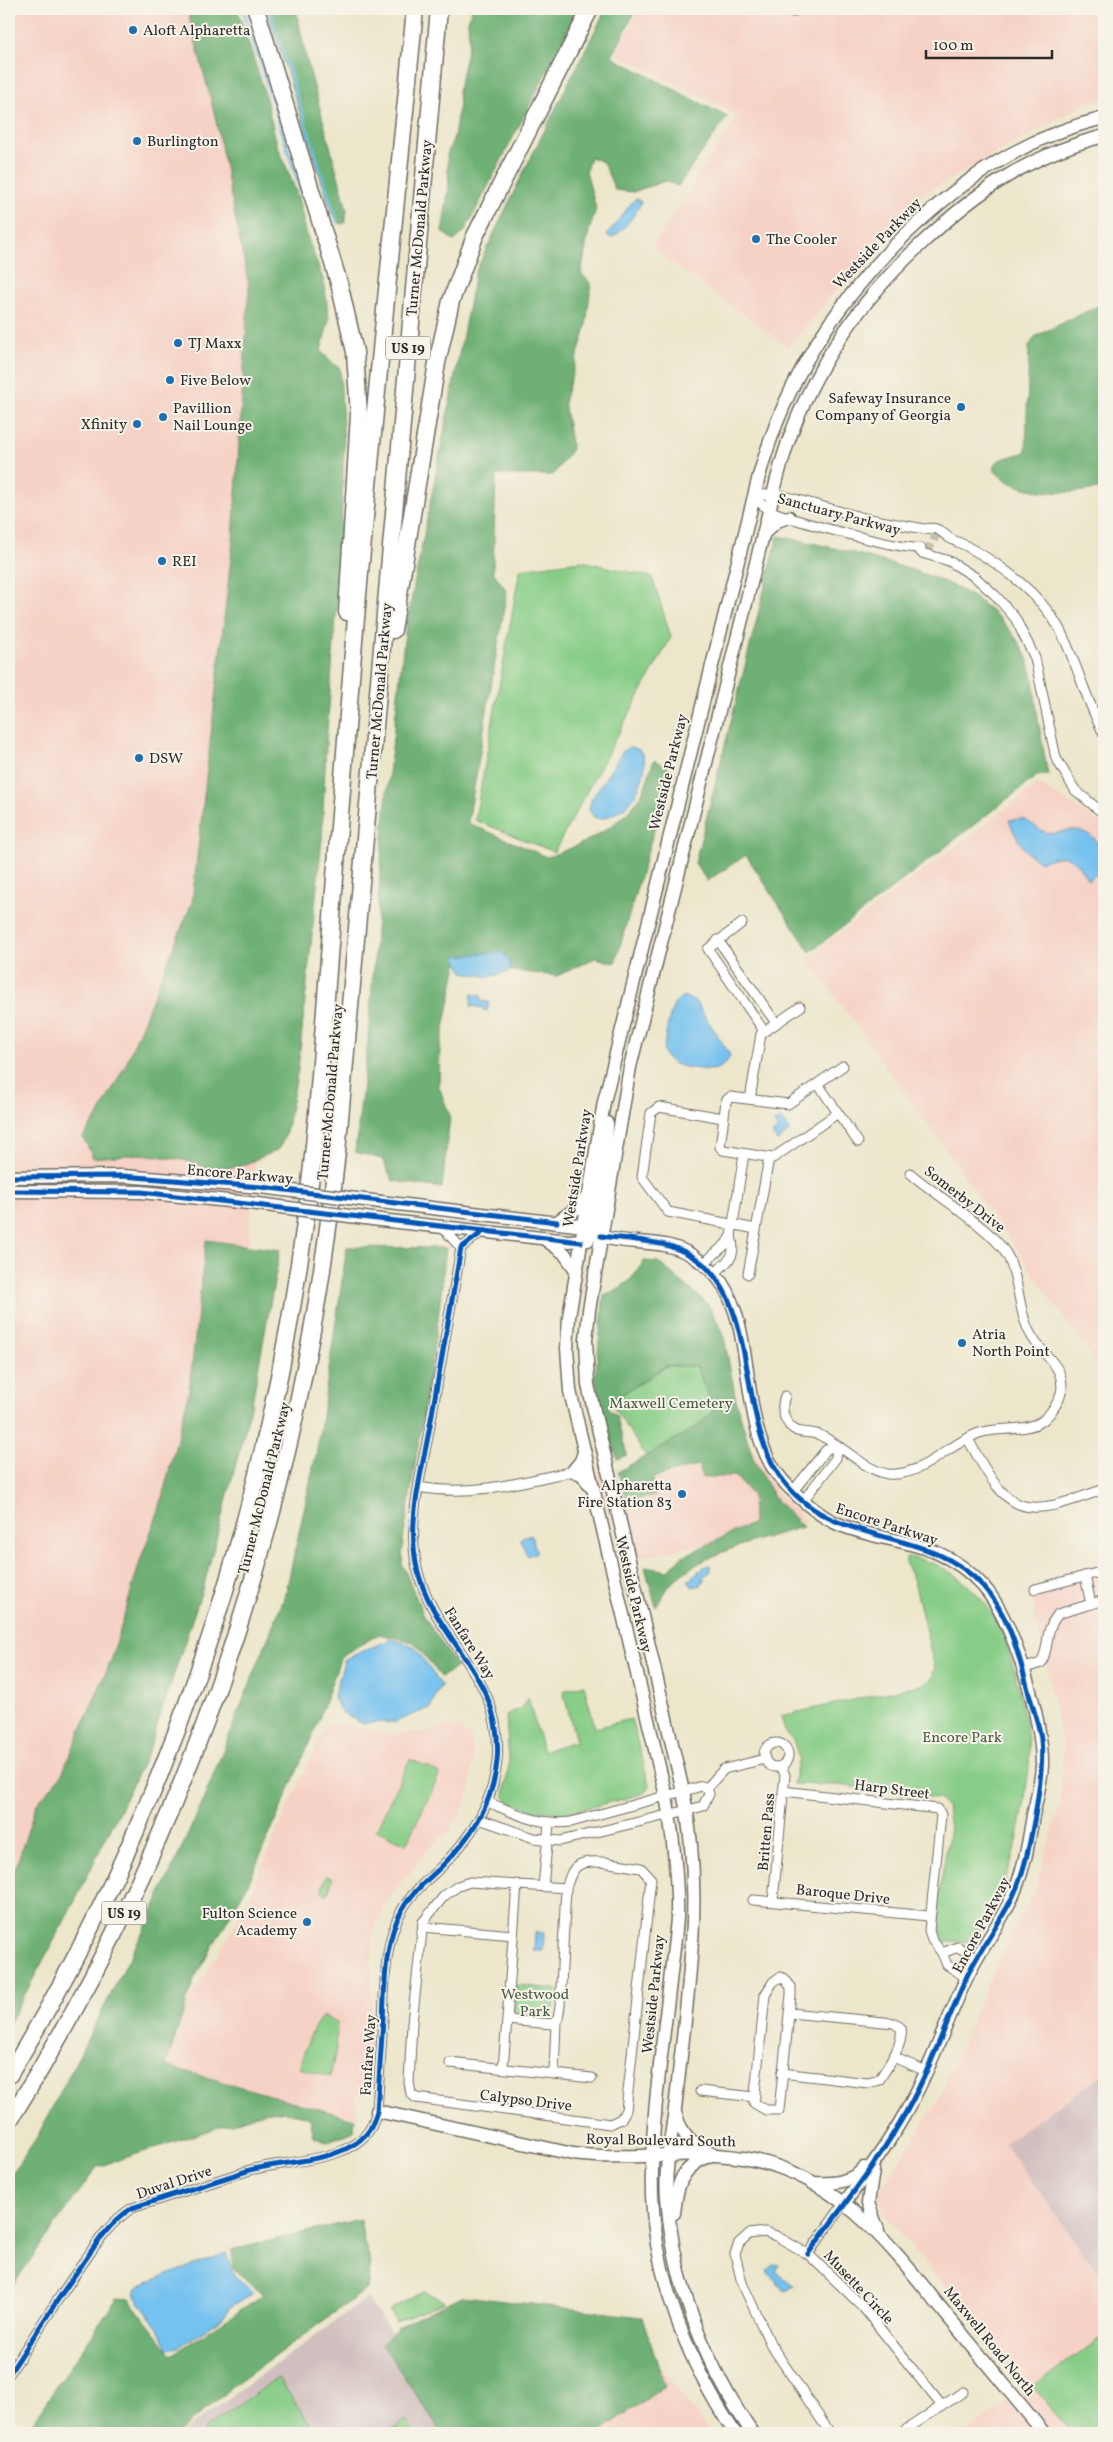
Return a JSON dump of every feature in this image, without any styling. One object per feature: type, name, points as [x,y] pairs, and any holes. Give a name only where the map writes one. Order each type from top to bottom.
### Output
[{"type":"highway","points":[[256,9],[339,283],[358,374],[359,415],[346,608],[350,682]]},
{"type":"highway","name":"Turner McDonald Parkway","points":[[9,2075],[84,1940],[161,1773],[212,1633],[258,1473],[287,1339],[309,1194],[350,682],[415,9]]},
{"type":"highway","name":"Turner McDonald Parkway","points":[[9,2121],[83,1993],[125,1911],[165,1825],[200,1738],[232,1650],[273,1514],[307,1362],[330,1215],[439,9]]},
{"type":"highway","points":[[379,688],[402,588],[437,363],[451,301],[475,236],[590,9]]},
{"type":"main road","name":"Westside Parkway","points":[[735,2433],[705,2385],[677,2318],[655,2225],[652,2198],[652,2154],[677,1918],[676,1856],[666,1796],[574,1409],[568,1362],[569,1317],[576,1270],[604,1102],[753,497],[770,438],[797,376],[828,323],[879,261],[933,208],[981,171],[1017,150],[1059,131],[1104,118]]},
{"type":"main road","name":"Westside Parkway","points":[[752,2433],[718,2378],[700,2337],[691,2314],[673,2241],[667,2197],[695,1907],[693,1854],[683,1791],[588,1385],[587,1325],[630,1067],[773,493],[795,421],[819,370],[840,335],[890,273],[958,210],[990,185],[1042,157],[1104,136]]},
{"type":"main road","points":[[763,534],[777,521],[789,516]]},
{"type":"main road","points":[[581,1242],[601,1236],[595,1215],[606,1141],[604,1102]]},
{"type":"main road","name":"Encore Parkway","points":[[9,1177],[122,1176],[261,1187],[557,1222],[584,1226],[601,1236],[674,1247],[703,1264],[721,1282],[735,1317],[758,1430],[766,1454],[780,1478],[803,1501],[836,1523],[863,1533],[925,1547],[964,1569],[982,1585],[996,1602],[1015,1644],[1041,1737],[1042,1766],[1023,1868],[1017,1886],[976,1958],[926,2071],[896,2130],[845,2202]]},
{"type":"main road","name":"Encore Parkway","points":[[9,1191],[141,1192],[581,1242]]},
{"type":"main road","points":[[557,1222],[574,1211],[589,1195]]},
{"type":"main road","points":[[544,1238],[564,1253],[576,1270]]},
{"type":"main road","points":[[584,1452],[573,1471],[582,1474],[594,1494]]},
{"type":"main road","points":[[675,2110],[681,2126],[691,2142],[699,2148],[716,2155]]},
{"type":"main road","name":"Royal Boulevard South","points":[[377,2111],[573,2154],[605,2156],[652,2154],[716,2155],[761,2162],[811,2182],[845,2202],[880,2235],[912,2270]]},
{"type":"main road","points":[[811,2182],[842,2181],[852,2178],[860,2173],[896,2130]]},
{"type":"main road","points":[[673,2241],[679,2182],[696,2162],[716,2155]]},
{"type":"main road","points":[[874,2163],[868,2203],[880,2235]]},
{"type":"main road","name":"Maxwell Road North","points":[[912,2270],[1044,2433]]},
{"type":"street","name":"Sanctuary Parkway","points":[[753,497],[773,493],[864,518],[924,529],[934,528],[942,531],[940,537]]},
{"type":"street","name":"Sanctuary Parkway","points":[[753,497],[769,510],[856,535],[921,548],[922,553],[938,554],[986,586],[1015,618],[1029,643],[1037,665],[1056,758],[1075,790],[1104,814]]},
{"type":"street","name":"Sanctuary Parkway","points":[[924,529],[979,552],[1024,587],[1047,611],[1067,645],[1104,734]]},
{"type":"street","points":[[742,923],[708,947],[708,951],[764,1031]]},
{"type":"street","points":[[718,940],[776,1023]]},
{"type":"street","points":[[750,1099],[760,1038],[764,1031],[800,1006]]},
{"type":"street","points":[[838,1114],[769,1158],[723,1150],[720,1147],[727,1098],[733,1096],[786,1104],[842,1066]]},
{"type":"street","points":[[818,1084],[858,1142]]},
{"type":"street","points":[[723,1118],[659,1107],[654,1109],[651,1113],[641,1174],[668,1212],[756,1229]]},
{"type":"street","points":[[703,1264],[726,1244],[731,1236],[744,1154]]},
{"type":"street","points":[[748,1274],[769,1158]]},
{"type":"street","name":"Somerby Drive","points":[[785,1396],[782,1409],[788,1424],[794,1430],[815,1433],[876,1470],[899,1474],[915,1470],[978,1433],[1020,1429],[1042,1420],[1056,1404],[1061,1393],[1061,1380],[1058,1369],[1050,1356],[1030,1335],[1015,1276],[1003,1247],[991,1234],[929,1190],[910,1173]]},
{"type":"street","points":[[442,1226],[461,1248],[484,1231]]},
{"type":"street","points":[[714,1274],[732,1256],[734,1248],[731,1236]]},
{"type":"street","name":"Fanfare Way","points":[[377,2111],[385,1988],[390,1942],[395,1925],[402,1909],[416,1891],[465,1842],[488,1802],[497,1761],[497,1734],[494,1715],[480,1679],[433,1607],[422,1585],[413,1542],[419,1487],[461,1248]]},
{"type":"street","points":[[968,1439],[989,1478],[999,1491],[1010,1500],[1022,1505],[1034,1508],[1051,1507],[1104,1489]]},
{"type":"street","points":[[793,1491],[826,1450],[837,1445],[836,1458],[803,1501]]},
{"type":"street","points":[[419,1487],[462,1491],[517,1484],[573,1471]]},
{"type":"street","points":[[810,1471],[820,1478]]},
{"type":"street","points":[[1035,1589],[1104,1571]]},
{"type":"street","points":[[1086,1576],[1091,1604]]},
{"type":"street","points":[[1022,1669],[1041,1663],[1045,1655],[1046,1634],[1058,1614],[1104,1600]]},
{"type":"street","points":[[780,1744],[786,1749],[788,1756],[781,1766],[774,1767],[766,1761],[764,1752],[769,1746],[780,1744]]},
{"type":"street","points":[[479,1819],[549,1842],[570,1840],[703,1806],[708,1800],[707,1788],[724,1769],[738,1764],[766,1761]]},
{"type":"street","name":"Britten Pass","points":[[773,1900],[785,1775],[781,1766]]},
{"type":"street","points":[[488,1802],[533,1820],[550,1824],[571,1822],[702,1786],[707,1788]]},
{"type":"street","name":"Harp Street","points":[[783,1791],[938,1809],[941,1815],[929,1916],[929,1931],[932,1940],[942,1953],[947,1965],[967,1978]]},
{"type":"street","points":[[543,1886],[550,1824]]},
{"type":"street","name":"Calypso Drive","points":[[589,1862],[642,1868],[651,1879],[626,2110],[621,2119],[610,2124],[416,2098],[411,2094],[409,2082],[412,2023],[423,1922],[444,1896],[458,1886],[475,1882],[543,1886],[566,1888],[572,1871],[578,1865],[589,1862]]},
{"type":"street","points":[[503,2068],[517,1884]]},
{"type":"street","points":[[554,2074],[556,2022],[560,2006],[566,1888]]},
{"type":"street","name":"Baroque Drive","points":[[753,1900],[773,1900],[929,1916]]},
{"type":"street","points":[[423,1926],[513,1935]]},
{"type":"street","points":[[942,1953],[958,1947],[976,1958]]},
{"type":"street","points":[[780,1977],[784,1978],[791,1987],[790,2013],[782,2073],[779,2110],[766,2110],[754,2103],[766,1995],[773,1982],[780,1977]]},
{"type":"street","points":[[782,2073],[868,2083],[879,2080],[893,2057],[902,2033],[900,2028],[894,2023],[790,2013]]},
{"type":"street","points":[[507,2020],[552,2024],[556,2022]]},
{"type":"street","points":[[893,2057],[926,2071]]},
{"type":"street","points":[[450,2063],[592,2078]]},
{"type":"street","points":[[700,2091],[755,2097]]},
{"type":"street","name":"Duval Drive","points":[[9,2374],[63,2291],[110,2226],[121,2215],[132,2208],[250,2170],[335,2154],[350,2147],[366,2134],[377,2111]]},
{"type":"street","points":[[808,2254],[845,2202]]},
{"type":"street","name":"Musette Circle","points":[[830,2433],[771,2346],[742,2283],[735,2254],[739,2243],[749,2234],[765,2232],[808,2254],[862,2306],[942,2406]]},
{"type":"street","points":[[901,2433],[963,2392]]},
{"type":"shaded area","points":[[9,9],[196,9],[296,291],[272,905],[249,1239],[200,1518],[9,1980]]},
{"type":"shaded area","points":[[639,9],[1104,9],[1104,98],[1087,103],[914,199],[788,347],[652,248],[738,115],[616,54]]},
{"type":"shaded area","points":[[1039,784],[1104,825],[1104,1374],[935,1134],[807,958]]},
{"type":"shaded area","points":[[753,1449],[776,1491],[806,1522],[638,1558],[578,1465],[631,1487]]},
{"type":"shaded area","points":[[1104,1558],[1104,2074],[1004,2143],[1104,2282],[1104,2336],[1033,2386],[1071,2433],[965,2433],[1032,2386],[884,2215],[877,2195],[936,2105],[991,1975],[1035,1890],[1060,1805],[1063,1748],[1030,1590]]},
{"type":"shaded area","name":"Fulton Science Academy","points":[[340,1723],[386,1734],[423,1732],[446,1726],[459,1728],[471,1738],[473,1756],[470,1789],[464,1806],[448,1832],[430,1847],[388,1899],[373,1932],[371,1977],[372,2025],[367,2084],[356,2095],[357,2117],[282,2101],[168,2065],[189,2000],[243,1913],[276,1833],[326,1725]]},
{"type":"shaded area","points":[[1104,2074],[1104,2282],[1004,2143]]},
{"type":"shaded area","points":[[367,2298],[462,2433],[181,2433]]},
{"type":"shaded area","points":[[662,2368],[710,2433],[569,2433]]},
{"type":"green space","points":[[187,9],[237,9],[263,87],[277,144],[297,194],[308,239],[324,282],[329,319],[321,351],[331,362],[340,368],[344,448],[339,579],[326,744],[322,839],[298,1069],[286,1133],[279,1149],[239,1167],[208,1168],[184,1160],[141,1154],[93,1158],[83,1137],[99,1114],[126,1064],[192,902],[233,540],[249,286],[215,116]]},
{"type":"green space","points":[[267,9],[298,9],[297,14],[306,57],[347,209],[345,223],[340,224],[332,213]]},
{"type":"green space","points":[[472,9],[579,9],[465,231],[454,241],[442,232],[449,187],[447,155],[454,137],[459,104],[458,92],[469,41],[468,21]]},
{"type":"green space","points":[[606,9],[636,9],[612,57],[727,117],[678,186],[665,181],[633,192],[615,190],[603,162],[590,157],[586,171],[596,209],[589,231],[581,274],[591,283],[586,327],[564,402],[572,449],[553,475],[496,475],[493,572],[507,591],[468,823],[547,857],[595,836],[618,821],[636,803],[642,793],[654,760],[668,767],[664,795],[615,963],[595,958],[557,976],[457,964],[440,1048],[439,1087],[450,1116],[442,1188],[393,1181],[382,1159],[355,1152],[368,1041],[385,810],[405,632],[475,273]]},
{"type":"green space","points":[[1104,303],[1104,488],[1076,492],[1045,492],[1016,485],[1003,478],[993,469],[998,461],[1026,451],[1029,346],[1036,336]]},
{"type":"green space","points":[[778,536],[813,543],[917,571],[960,589],[979,601],[997,616],[1013,634],[1026,656],[1030,668],[1048,775],[1037,776],[810,952],[746,855],[707,881],[695,863]]},
{"type":"green space","points":[[581,561],[652,577],[671,637],[554,852],[475,820],[520,569]]},
{"type":"green space","points":[[206,1240],[280,1250],[252,1403],[205,1581],[148,1752],[75,1901],[9,2024],[9,1888],[36,1805],[61,1776],[112,1658],[140,1561],[159,1510],[189,1392]]},
{"type":"green space","points":[[347,1247],[446,1248],[438,1320],[403,1540],[402,1564],[424,1616],[457,1667],[441,1677],[414,1642],[379,1634],[341,1656],[316,1727],[248,1884],[194,1979],[166,2066],[355,2119],[354,2131],[326,2142],[314,2137],[310,2118],[292,2113],[268,2111],[97,2167],[9,2290],[9,2178],[37,2137],[145,1928],[200,1808],[285,1596],[317,1450]]},
{"type":"green space","points":[[644,1261],[658,1262],[707,1303],[723,1332],[737,1405],[753,1458],[775,1499],[803,1527],[732,1548],[698,1564],[683,1573],[671,1584],[656,1607],[645,1567],[668,1571],[681,1557],[753,1523],[752,1495],[735,1476],[702,1478],[699,1465],[653,1478],[655,1495],[628,1501],[618,1472],[696,1427],[715,1410],[696,1366],[666,1366],[610,1402],[608,1409],[616,1415],[627,1455],[617,1459],[595,1380],[604,1295],[627,1282]]},
{"type":"green space","name":"Maxwell Cemetery","points":[[667,1366],[696,1366],[715,1410],[696,1427],[646,1456],[610,1402]]},
{"type":"green space","name":"Encore Park","points":[[906,1557],[932,1563],[955,1575],[975,1592],[992,1613],[999,1625],[1011,1659],[1028,1737],[1029,1766],[1022,1816],[1009,1870],[991,1914],[973,1942],[940,1941],[934,1924],[950,1828],[947,1808],[939,1799],[917,1795],[838,1785],[793,1784],[799,1759],[793,1740],[785,1731],[781,1716],[924,1684],[931,1679],[935,1669],[914,1581],[906,1565]]},
{"type":"green space","points":[[584,1685],[595,1728],[631,1719],[649,1785],[647,1790],[642,1794],[564,1814],[528,1809],[508,1801],[504,1795],[509,1765],[506,1715],[521,1708],[528,1698],[543,1751],[576,1741],[563,1691]]},
{"type":"green space","points":[[410,1759],[440,1773],[406,1844],[376,1830]]},
{"type":"green space","points":[[326,1876],[333,1878],[327,1894],[321,1892]]},
{"type":"green space","name":"Westwood Park","points":[[516,1985],[556,1989],[553,2020],[513,2016]]},
{"type":"green space","points":[[325,2016],[337,2022],[336,2050],[330,2077],[299,2068],[313,2030],[321,2018]]},
{"type":"green space","points":[[360,2219],[364,2242],[371,2262],[367,2289],[232,2387],[178,2433],[25,2433],[117,2298],[129,2299],[172,2355],[263,2295],[233,2268],[232,2250]]},
{"type":"green space","points":[[424,2291],[445,2302],[396,2322],[389,2310]]},
{"type":"green space","points":[[462,2296],[642,2317],[665,2386],[598,2433],[442,2433],[382,2344],[398,2327]]},
{"type":"green space","points":[[1104,2336],[1104,2433],[1071,2433],[1033,2386]]},
{"type":"green space","points":[[278,2378],[317,2433],[207,2433],[204,2429]]},
{"type":"green space","points":[[406,2420],[415,2433],[386,2433]]},
{"type":"water","points":[[637,199],[641,202],[639,207],[624,227],[611,238],[607,235],[633,201]]},
{"type":"water","points":[[629,747],[638,749],[643,754],[645,761],[639,788],[631,801],[621,810],[601,819],[594,817],[589,810],[591,800],[623,751]]},
{"type":"water","points":[[1022,819],[1049,833],[1077,830],[1092,837],[1102,849],[1104,869],[1088,880],[1078,865],[1068,858],[1057,857],[1040,862],[1029,854],[1021,844],[1009,820]]},
{"type":"water","points":[[501,952],[509,959],[511,971],[489,977],[463,972],[455,956]]},
{"type":"water","points":[[472,994],[481,996],[481,1001],[489,1002],[487,1011],[483,1010],[483,1008],[471,1006]]},
{"type":"water","points":[[683,996],[696,1002],[730,1055],[727,1061],[720,1067],[711,1070],[690,1068],[670,1061],[666,1056],[663,1050],[671,1012],[674,1005]]},
{"type":"water","points":[[781,1119],[790,1131],[777,1141],[772,1134],[778,1129],[774,1123]]},
{"type":"water","points":[[531,1535],[537,1552],[527,1556],[521,1540],[522,1537]]},
{"type":"water","points":[[710,1565],[711,1571],[703,1577],[704,1581],[701,1582],[701,1585],[692,1587],[688,1580],[693,1578],[693,1575],[698,1574],[698,1571],[703,1570],[703,1567]]},
{"type":"water","points":[[391,1639],[414,1646],[441,1685],[430,1708],[395,1722],[361,1723],[340,1711],[334,1696],[345,1659]]},
{"type":"water","points":[[535,1932],[544,1933],[543,1951],[534,1951]]},
{"type":"water","points":[[226,2253],[234,2275],[254,2293],[230,2307],[221,2319],[179,2347],[168,2349],[161,2333],[135,2296],[135,2290],[148,2282]]},
{"type":"water","points":[[774,2264],[779,2265],[775,2271],[794,2287],[785,2291],[777,2285],[767,2270]]},
{"type":"waterway","points":[[243,9],[303,198]]},
{"type":"waterway","points":[[269,9],[337,222]]},
{"type":"tunnel","points":[[931,535],[939,538]]},
{"type":"tunnel","points":[[925,547],[937,551]]},
{"type":"cycle path","points":[[9,1177],[123,1176],[261,1187],[557,1222]]},
{"type":"cycle path","points":[[9,1191],[141,1192],[581,1242]]},
{"type":"cycle path","points":[[9,2374],[98,2242],[116,2220],[132,2208],[250,2170],[332,2154],[360,2140],[372,2125],[377,2111],[386,1963],[396,1922],[402,1910],[419,1888],[450,1858],[470,1833],[485,1807],[495,1777],[497,1731],[490,1705],[480,1682],[438,1617],[426,1594],[417,1568],[414,1551],[416,1499],[461,1248],[484,1231]]},
{"type":"cycle path","points":[[601,1236],[646,1241],[672,1247],[701,1262],[721,1285],[734,1314],[743,1347],[756,1415],[765,1447],[779,1475],[800,1499],[825,1516],[851,1527],[934,1552],[960,1566],[983,1586],[1007,1623],[1040,1733],[1041,1773],[1035,1818],[1020,1880],[1014,1894],[968,1974],[928,2069],[889,2141],[808,2254]]},
{"type":"place","name":"Aloft Alpharetta","points":[[133,30]]},
{"type":"place","name":"Burlington","points":[[137,141]]},
{"type":"place","name":"The Cooler","points":[[756,239]]},
{"type":"place","name":"TJ Maxx","points":[[178,343]]},
{"type":"place","name":"Five Below","points":[[170,380]]},
{"type":"place","name":"Safeway Insurance Company of Georgia","points":[[961,407]]},
{"type":"place","name":"Pavillion Nail Lounge","points":[[163,417]]},
{"type":"place","name":"Xfinity","points":[[137,424]]},
{"type":"place","name":"REI","points":[[162,561]]},
{"type":"place","name":"DSW","points":[[139,758]]},
{"type":"place","name":"Atria North Point","points":[[962,1343]]},
{"type":"place","name":"Alpharetta Fire Station 83","points":[[682,1494]]},
{"type":"place","name":"Fulton Science Academy","points":[[307,1922]]}]
